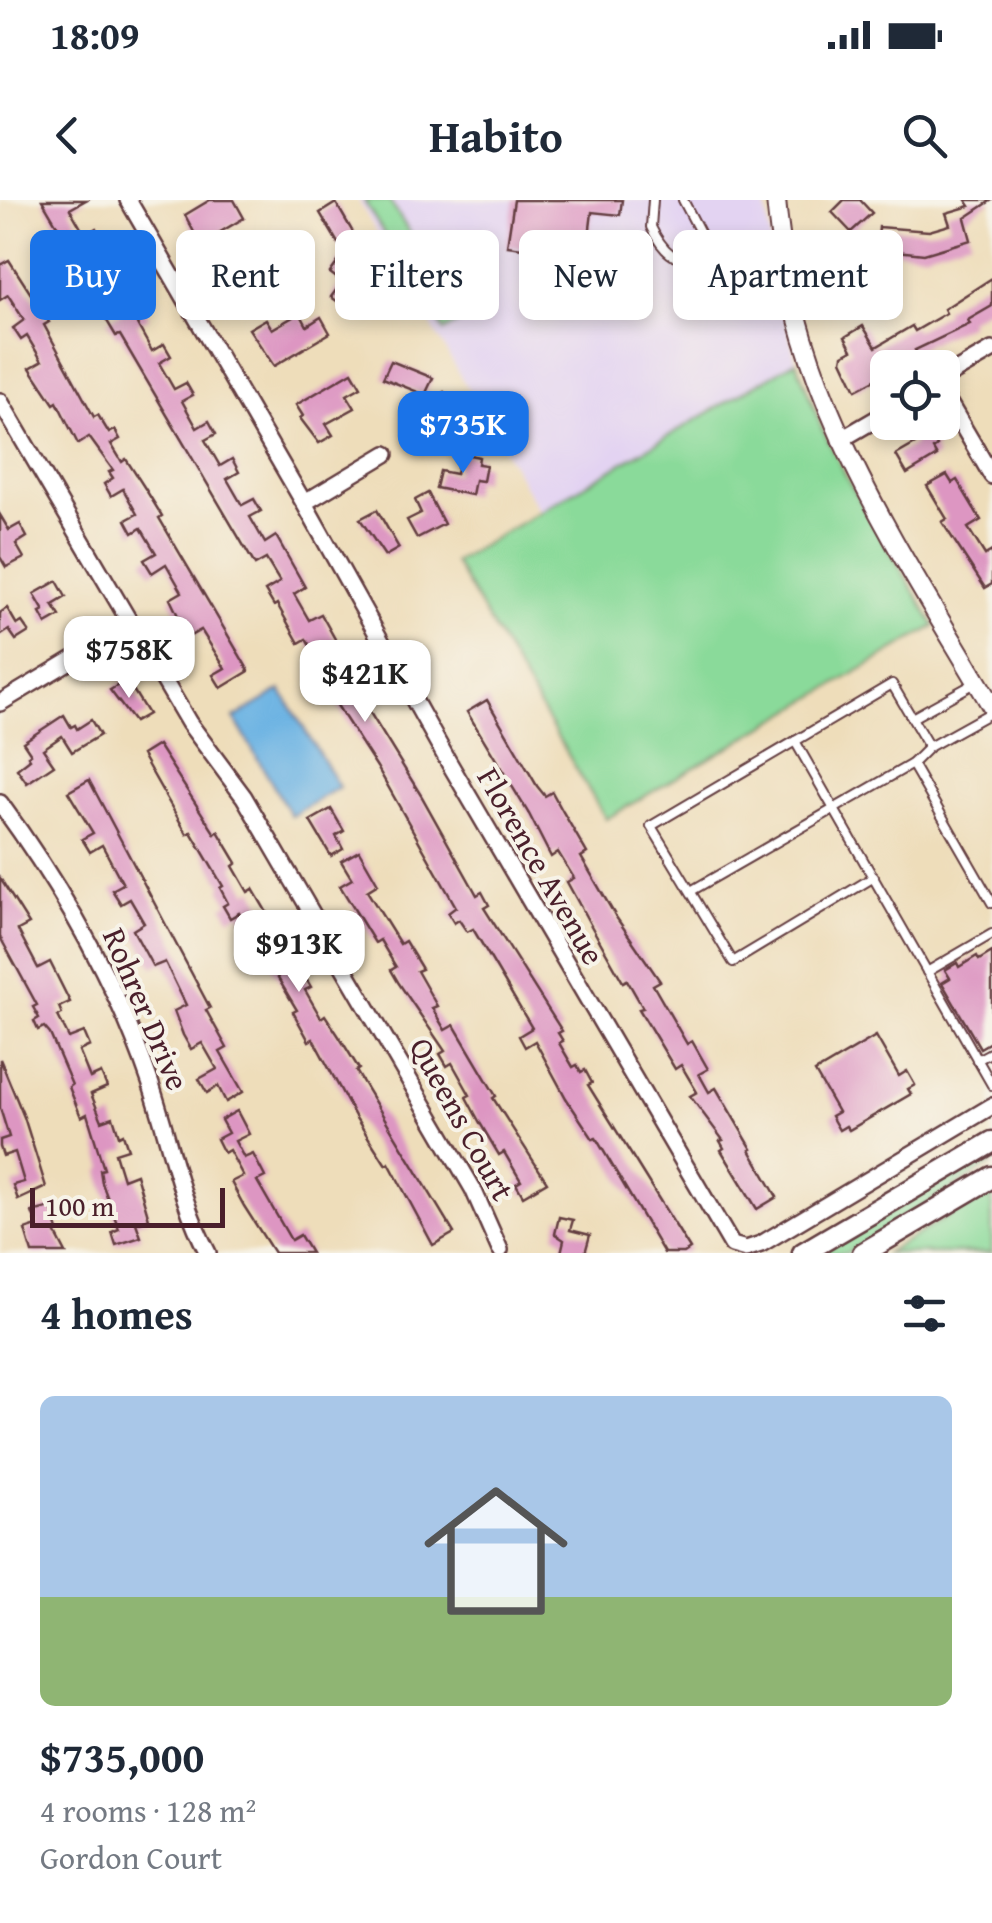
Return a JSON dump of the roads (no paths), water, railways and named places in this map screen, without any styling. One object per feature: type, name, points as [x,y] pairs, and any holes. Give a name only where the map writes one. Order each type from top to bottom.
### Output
[{"type":"main road","points":[[803,1253],[992,1142]]},
{"type":"main road","points":[[863,1253],[992,1177]]},
{"type":"street","name":"Florence Avenue","points":[[128,200],[176,282]]},
{"type":"street","points":[[776,200],[780,244],[796,320],[840,440],[879,517],[992,710]]},
{"type":"street","name":"Florence Avenue","points":[[198,320],[448,762],[732,1244],[746,1249],[761,1244],[992,1106]]},
{"type":"street","points":[[960,369],[992,350]]},
{"type":"street","name":"Queens Court","points":[[0,400],[190,723],[244,796],[473,1189],[500,1250]]},
{"type":"street","points":[[840,440],[870,422]]},
{"type":"street","points":[[960,422],[992,476]]},
{"type":"street","points":[[304,503],[386,454]]},
{"type":"street","points":[[0,702],[130,625]]},
{"type":"street","name":"Rohrer Drive","points":[[0,803],[69,906],[112,990],[148,1076],[188,1206],[208,1253]]},
{"type":"lane","points":[[653,200],[650,218],[656,237],[675,259],[683,261],[699,256],[705,242],[683,200]]},
{"type":"lane","points":[[912,718],[977,682]]},
{"type":"lane","points":[[874,877],[733,962],[651,826],[892,684],[930,747]]},
{"type":"lane","points":[[690,892],[912,764],[930,747],[992,710]]},
{"type":"lane","points":[[795,741],[992,1085]]},
{"type":"lane","points":[[912,764],[992,904]]},
{"type":"lane","points":[[927,972],[992,934]]},
{"type":"lane","points":[[978,1060],[992,1052]]},
{"type":"water","points":[[281,690],[339,787],[291,816],[234,718]]}]
